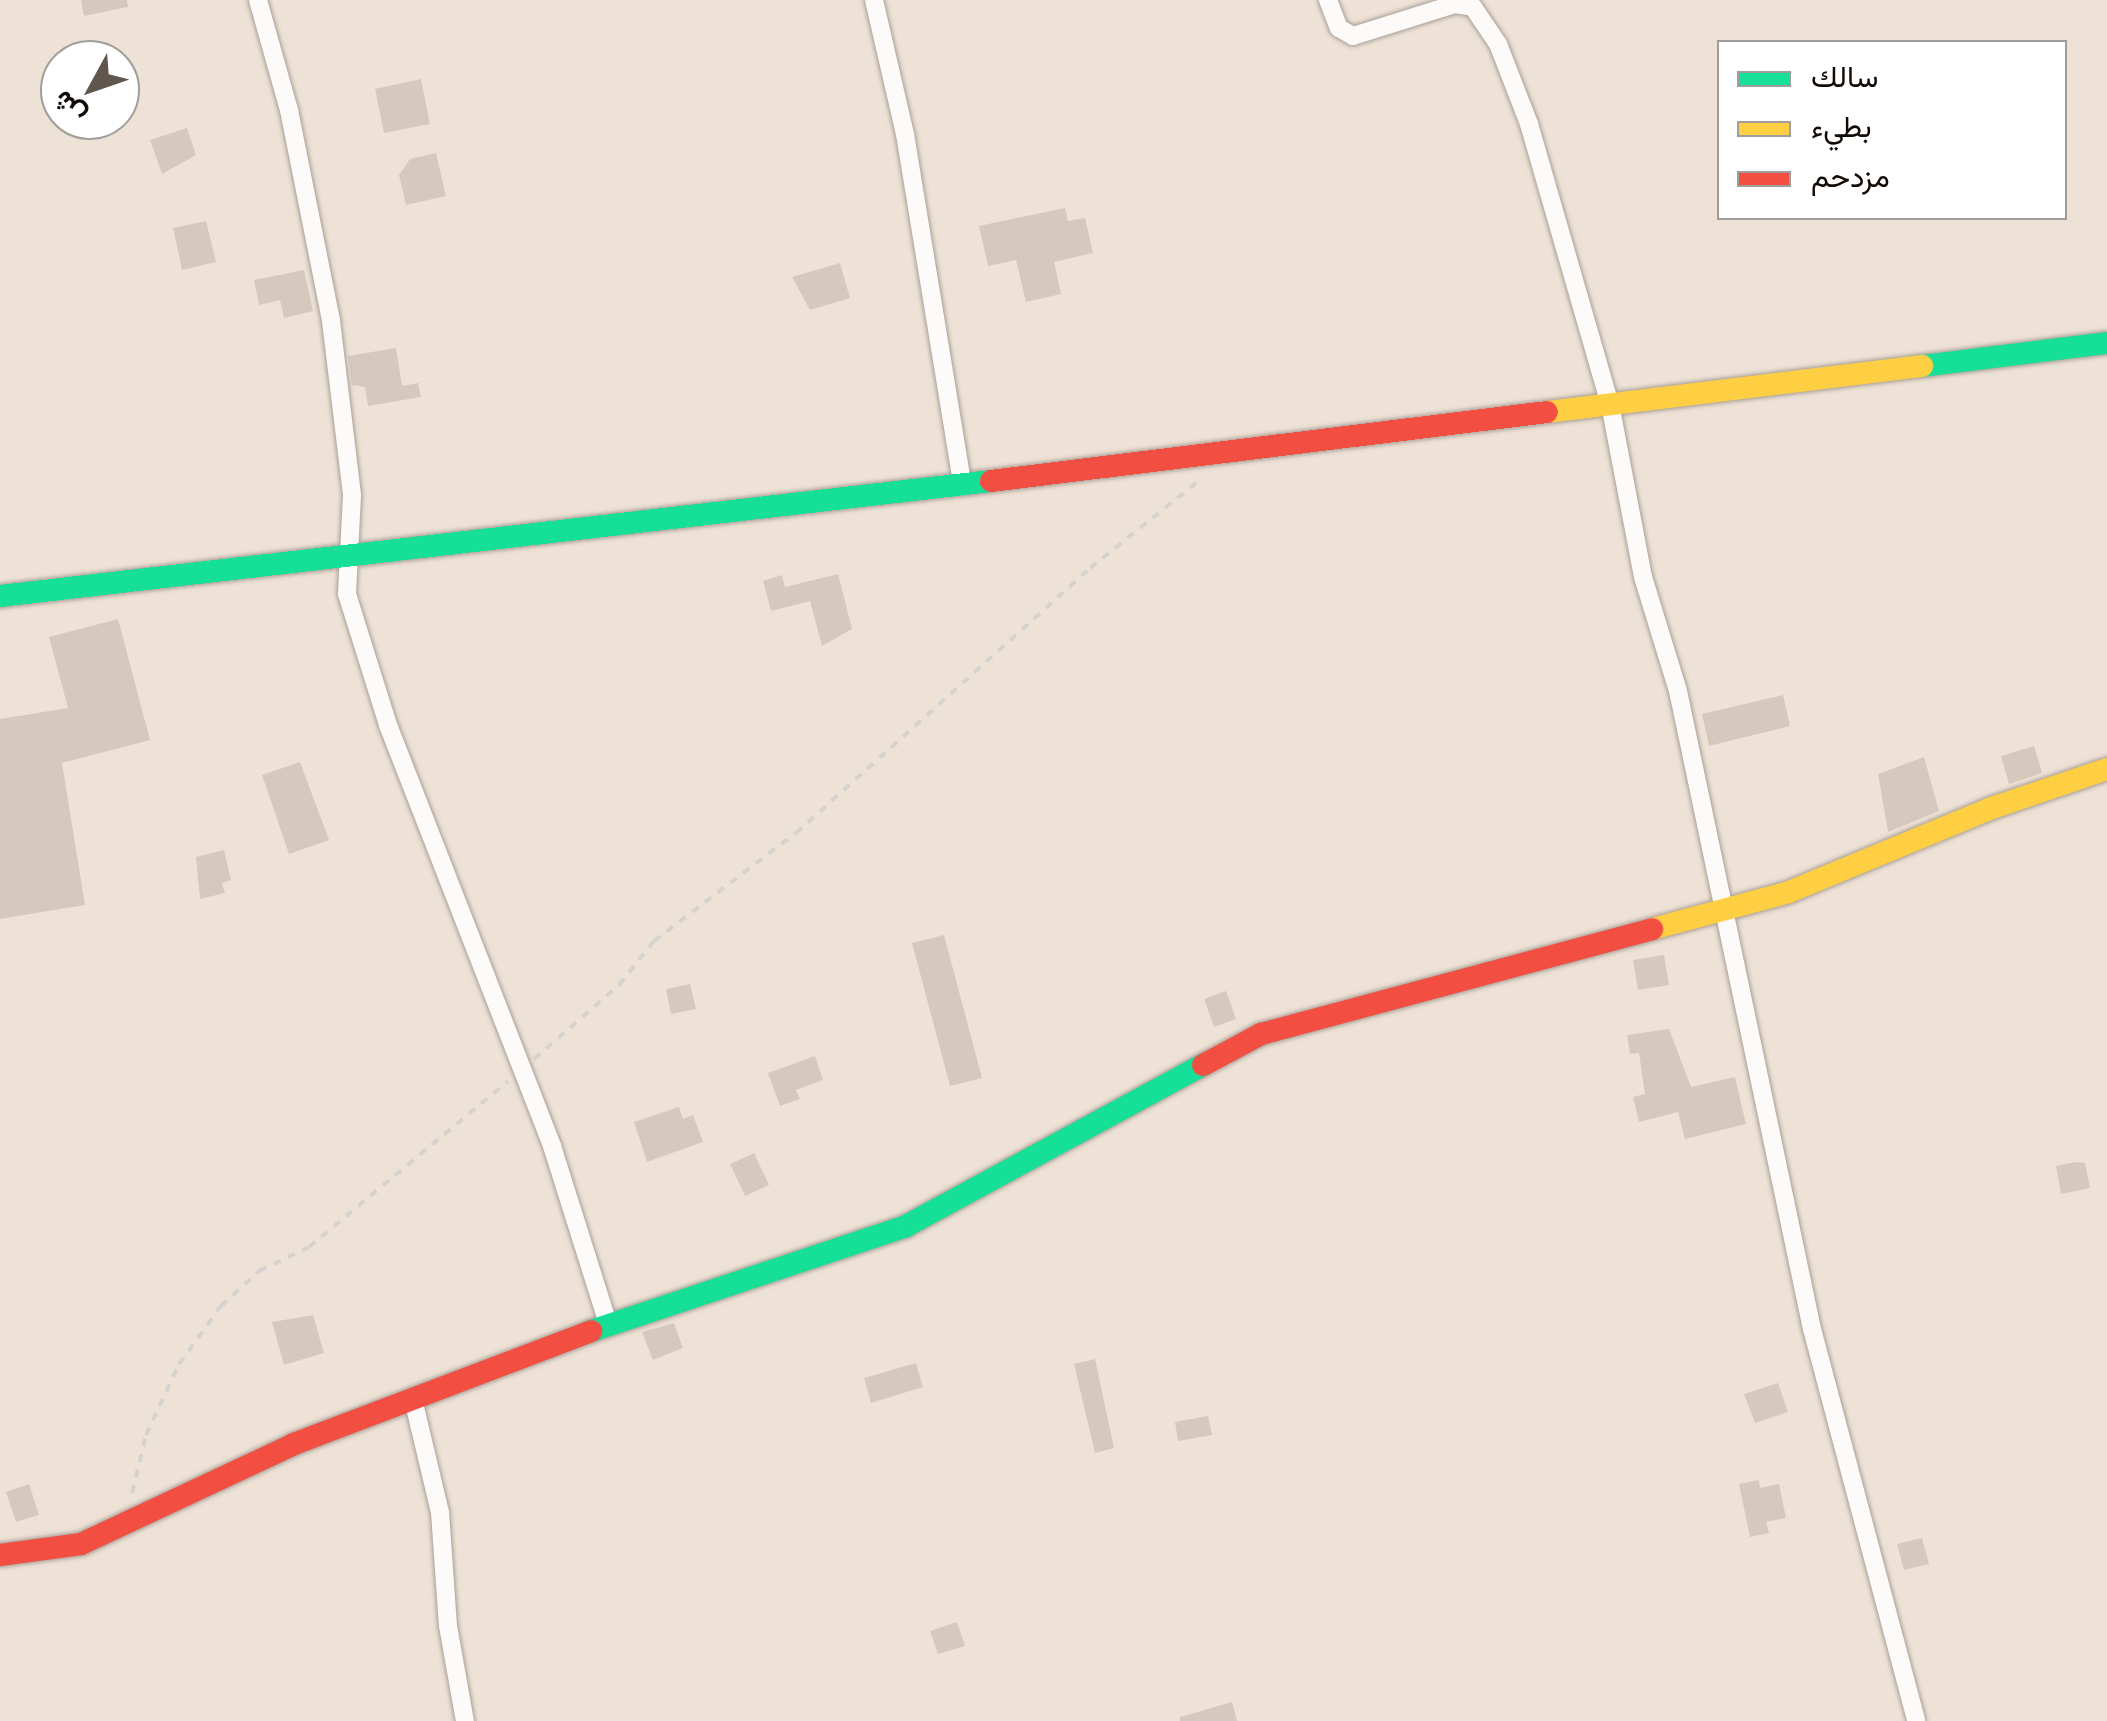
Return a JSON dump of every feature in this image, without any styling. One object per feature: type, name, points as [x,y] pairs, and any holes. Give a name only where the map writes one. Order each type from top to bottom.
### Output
[{"type":"street","points":[[258,0],[289,110],[331,321],[352,495],[346,586],[388,725],[522,1070],[608,1324]]},
{"type":"street","points":[[874,0],[908,154],[962,482]]},
{"type":"street","points":[[1328,0],[1340,28],[1353,36],[1456,4],[1473,7],[1484,18],[1529,124],[1610,404],[1643,578],[1678,692],[1726,911],[1812,1329],[1916,1721]]},
{"type":"street","points":[[0,596],[2107,343]]},
{"type":"street","points":[[0,1556],[57,1552],[294,1444],[608,1324],[765,1278],[906,1226],[1261,1034],[1726,911],[2107,770]]},
{"type":"street","points":[[413,1399],[440,1512],[448,1626],[465,1721]]},
{"type":"path","points":[[125,1523],[146,1435],[179,1364],[222,1306],[259,1271],[309,1248],[522,1070],[619,985],[654,942],[796,833],[1090,568],[1207,475]]},
{"type":"building","points":[[81,0],[127,0],[128,7],[84,16]]},
{"type":"building","points":[[421,79],[430,124],[384,133],[375,89]]},
{"type":"building","points":[[187,128],[196,155],[162,174],[150,140]]},
{"type":"building","points":[[436,153],[446,196],[406,205],[399,175],[410,159]]},
{"type":"building","points":[[1065,208],[1068,221],[1085,218],[1093,253],[1054,262],[1061,294],[1026,302],[1016,260],[988,266],[979,226]]},
{"type":"building","points":[[206,221],[216,262],[182,270],[173,228]]},
{"type":"building","points":[[840,263],[850,298],[810,310],[792,277]]},
{"type":"building","points":[[304,270],[313,311],[284,318],[280,300],[259,305],[254,280]]},
{"type":"building","points":[[396,348],[402,386],[418,383],[421,397],[368,406],[365,387],[352,385],[348,356]]},
{"type":"building","points":[[838,574],[852,629],[822,646],[810,601],[771,611],[763,581],[782,575],[785,587]]},
{"type":"building","points":[[118,619],[150,740],[62,763],[85,905],[0,919],[0,719],[68,708],[49,637]]},
{"type":"building","points":[[1783,695],[1790,726],[1709,746],[1702,714]]},
{"type":"building","points":[[2034,746],[2042,773],[2009,784],[2001,756]]},
{"type":"building","points":[[1924,757],[1939,811],[1888,832],[1878,774]]},
{"type":"building","points":[[300,762],[329,840],[289,854],[262,775]]},
{"type":"building","points":[[224,850],[231,880],[222,883],[225,893],[200,899],[196,857]]},
{"type":"building","points":[[944,935],[982,1078],[950,1086],[912,943]]},
{"type":"building","points":[[1664,955],[1669,985],[1638,990],[1633,960]]},
{"type":"building","points":[[690,984],[696,1009],[671,1014],[666,989]]},
{"type":"building","points":[[1226,991],[1236,1019],[1214,1027],[1204,999]]},
{"type":"building","points":[[1669,1029],[1691,1087],[1735,1077],[1746,1124],[1685,1139],[1678,1112],[1639,1122],[1633,1097],[1645,1094],[1639,1053],[1630,1054],[1627,1035]]},
{"type":"building","points":[[815,1056],[823,1080],[796,1090],[800,1099],[780,1106],[768,1073]]},
{"type":"building","points":[[679,1107],[683,1119],[693,1115],[703,1142],[647,1162],[634,1122]]},
{"type":"building","points":[[754,1153],[769,1185],[745,1196],[730,1164]]},
{"type":"building","points":[[2085,1163],[2090,1188],[2061,1194],[2056,1166]]},
{"type":"building","points":[[313,1315],[324,1353],[284,1365],[272,1322]]},
{"type":"building","points":[[674,1323],[683,1348],[653,1360],[642,1332]]},
{"type":"building","points":[[1095,1359],[1114,1448],[1095,1453],[1074,1364]]},
{"type":"building","points":[[916,1363],[923,1387],[871,1403],[864,1378]]},
{"type":"building","points":[[1778,1383],[1788,1412],[1755,1423],[1744,1394]]},
{"type":"building","points":[[1208,1416],[1212,1435],[1178,1441],[1175,1422]]},
{"type":"building","points":[[1759,1480],[1760,1488],[1779,1484],[1786,1518],[1766,1522],[1769,1533],[1750,1537],[1739,1484]]},
{"type":"building","points":[[29,1484],[39,1515],[16,1522],[6,1492]]},
{"type":"building","points":[[1922,1538],[1929,1564],[1904,1570],[1897,1544]]},
{"type":"building","points":[[957,1622],[965,1646],[938,1654],[930,1631]]},
{"type":"building","points":[[1232,1702],[1237,1721],[1180,1721],[1180,1717]]},
{"type":"traffic: fast","points":[[1922,366],[2107,343]]},
{"type":"traffic: fast","points":[[0,596],[991,481]]},
{"type":"traffic: fast","points":[[591,1331],[906,1226],[1203,1065]]},
{"type":"traffic: slow","points":[[1547,412],[1922,366]]},
{"type":"traffic: slow","points":[[1652,929],[1789,892],[1989,809],[2107,769]]},
{"type":"traffic: jam","points":[[991,481],[1547,412]]},
{"type":"traffic: jam","points":[[1203,1065],[1261,1034],[1652,929]]},
{"type":"traffic: jam","points":[[0,1555],[81,1544],[294,1444],[591,1331]]}]
